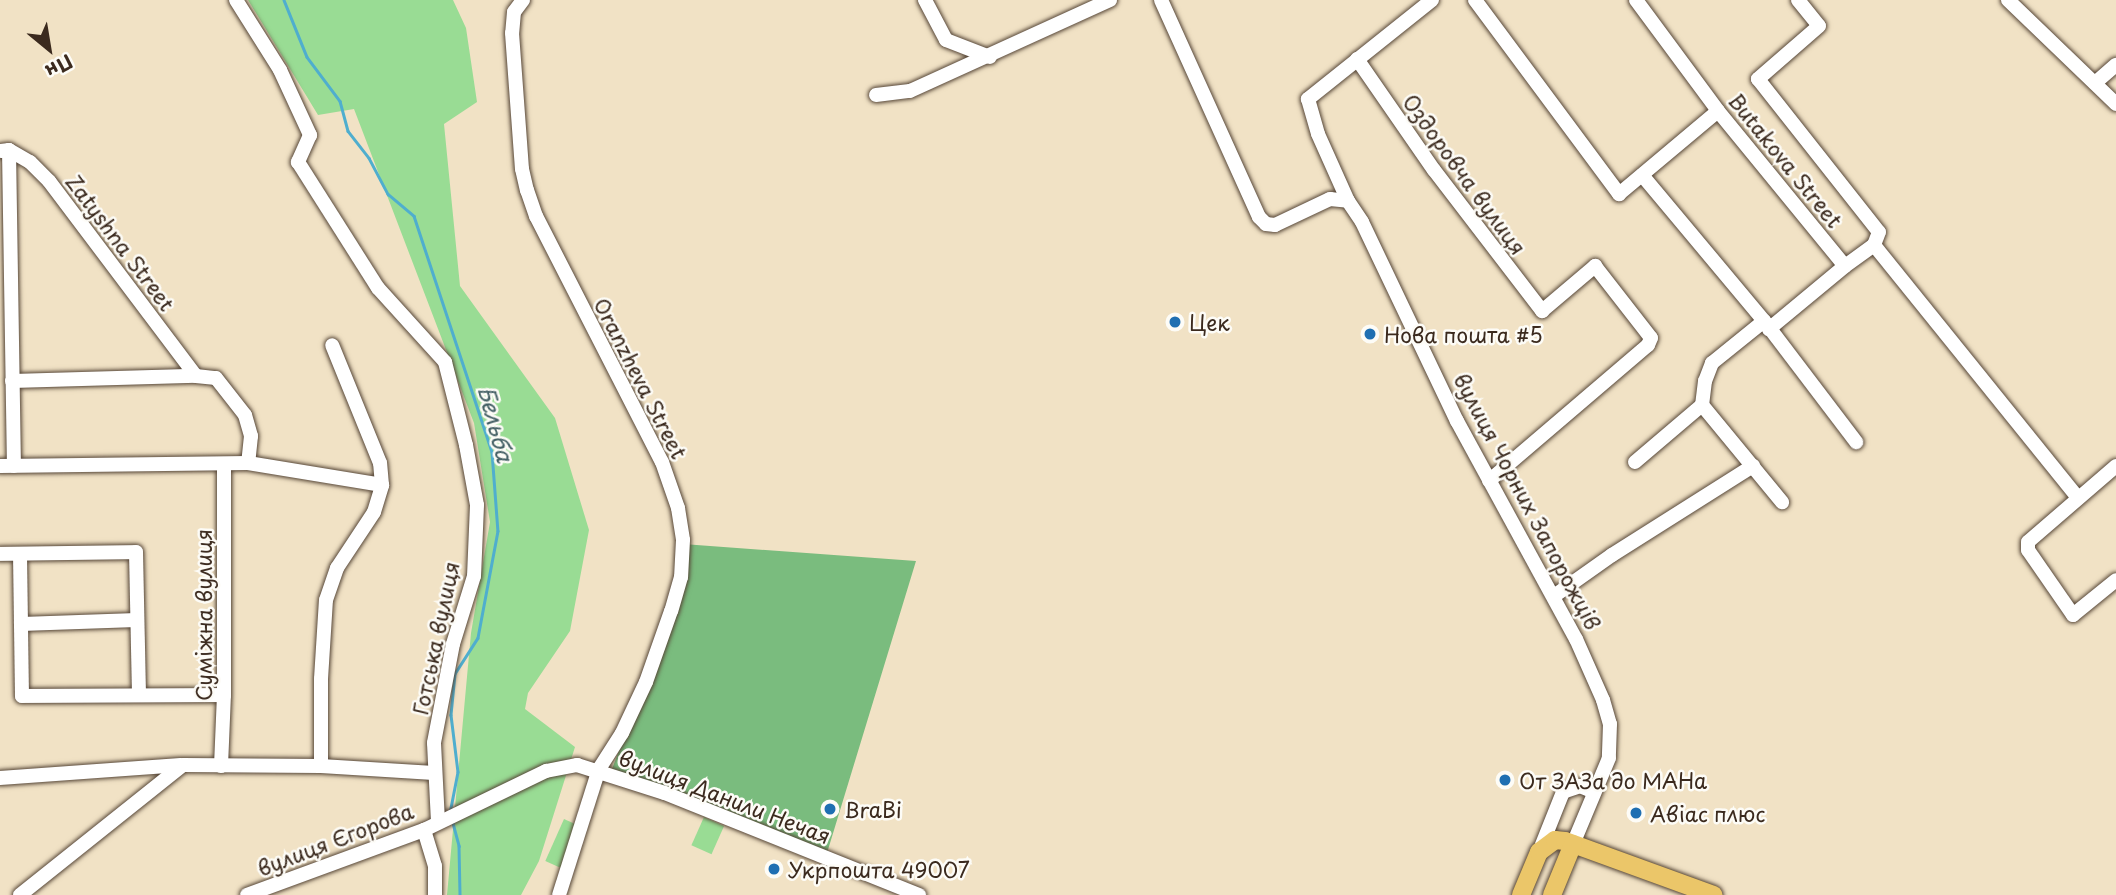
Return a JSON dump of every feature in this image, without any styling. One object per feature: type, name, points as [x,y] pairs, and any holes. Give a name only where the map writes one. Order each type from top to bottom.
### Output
[{"type":"main road","points":[[1521,895],[1539,852],[1555,840],[1573,844],[1713,895]]},
{"type":"main road","name":"вулиця Чорних Запорожців","points":[[1552,895],[1573,844]]},
{"type":"street","name":"Готська вулиця","points":[[236,0],[280,70],[310,135],[298,162],[379,288],[445,362],[466,445],[477,505],[474,576],[453,644],[434,743],[434,773],[441,820]]},
{"type":"street","name":"Oranzheva Street","points":[[523,0],[514,12],[512,33],[527,190],[536,216],[662,462],[678,508],[683,540],[681,577],[646,682],[622,733],[598,769]]},
{"type":"street","points":[[925,0],[946,40],[990,57]]},
{"type":"street","points":[[876,95],[910,91],[990,57],[1110,0]]},
{"type":"street","points":[[1161,0],[1259,217],[1266,224],[1275,225],[1288,222],[1330,199],[1348,201]]},
{"type":"street","points":[[1357,59],[1432,0]]},
{"type":"street","points":[[1475,0],[1619,194],[1718,111]]},
{"type":"street","name":"Butakova Street","points":[[1636,0],[1718,111],[1845,266]]},
{"type":"street","points":[[1635,462],[1702,405],[1705,381],[1712,363],[1874,245],[1879,232],[1758,79],[1819,26],[1798,0]]},
{"type":"street","points":[[2008,0],[2116,104]]},
{"type":"street","name":"вулиця Чорних Запорожців","points":[[1357,59],[1308,99],[1318,134],[1348,201],[1362,222],[1489,481],[1554,596],[1597,686],[1610,724],[1609,758],[1573,844]]},
{"type":"street","name":"Оздоровча вулиця","points":[[1357,59],[1434,170],[1542,311],[1595,266],[1651,338],[1650,343],[1489,481]]},
{"type":"street","points":[[2095,83],[2116,65]]},
{"type":"street","points":[[5,150],[12,381],[7,466],[248,463],[382,485]]},
{"type":"street","name":"Zatyshna Street","points":[[5,150],[30,162],[49,181],[203,377],[220,383],[245,415],[251,436],[248,463]]},
{"type":"street","points":[[1642,175],[1767,325],[1856,442]]},
{"type":"street","points":[[1874,245],[2078,498]]},
{"type":"street","points":[[321,766],[321,679],[326,600],[337,568],[374,512],[382,485],[380,463],[332,345]]},
{"type":"street","points":[[12,381],[203,377]]},
{"type":"street","points":[[1702,405],[1782,502]]},
{"type":"street","name":"Суміжна вулиця","points":[[220,766],[224,695],[224,464]]},
{"type":"street","points":[[1554,596],[1612,555],[1753,466]]},
{"type":"street","points":[[2116,466],[2028,542],[2028,550],[2073,615],[2116,580]]},
{"type":"street","points":[[0,554],[136,552],[139,694]]},
{"type":"street","points":[[20,554],[22,696],[224,695]]},
{"type":"street","points":[[21,624],[137,620]]},
{"type":"street","points":[[0,778],[183,765],[321,766],[434,773]]},
{"type":"street","points":[[20,895],[183,765]]},
{"type":"street","name":"вулиця Єгорова","points":[[247,895],[424,830],[546,771],[577,765],[598,769]]},
{"type":"street","name":"вулиця Данили Нечая","points":[[559,895],[598,769],[919,895]]},
{"type":"street","points":[[1539,852],[1563,792],[1580,786],[1594,792]]},
{"type":"street","points":[[424,830],[435,866],[435,895]]},
{"type":"green space","points":[[248,0],[453,0],[466,28],[477,102],[444,124],[460,286],[555,418],[589,530],[570,631],[528,693],[525,709],[575,747],[539,861],[521,895],[447,895],[471,633],[490,522],[474,423],[354,109],[318,115]]},
{"type":"green space","points":[[683,544],[916,561],[827,853],[612,769],[655,657]]},
{"type":"green space","points":[[704,817],[724,826],[711,854],[691,845]]},
{"type":"green space","points":[[564,819],[580,826],[561,868],[545,861]]},
{"type":"waterway","name":"Бельба","points":[[284,0],[307,57],[340,101],[348,131],[369,158],[388,194],[414,216],[492,452],[498,531],[478,638],[455,674],[451,715],[458,772],[450,813]]},
{"type":"waterway","name":"Бельба","points":[[453,823],[459,846],[460,895]]},
{"type":"place","name":"Цек","points":[[1175,322]]},
{"type":"place","name":"Нова пошта #5","points":[[1370,334]]},
{"type":"place","name":"От ЗАЗа до МАНа","points":[[1505,780]]},
{"type":"place","name":"BraBi","points":[[830,809]]},
{"type":"place","name":"Авіас плюс","points":[[1636,813]]},
{"type":"place","name":"Укрпошта 49007","points":[[774,869]]}]
